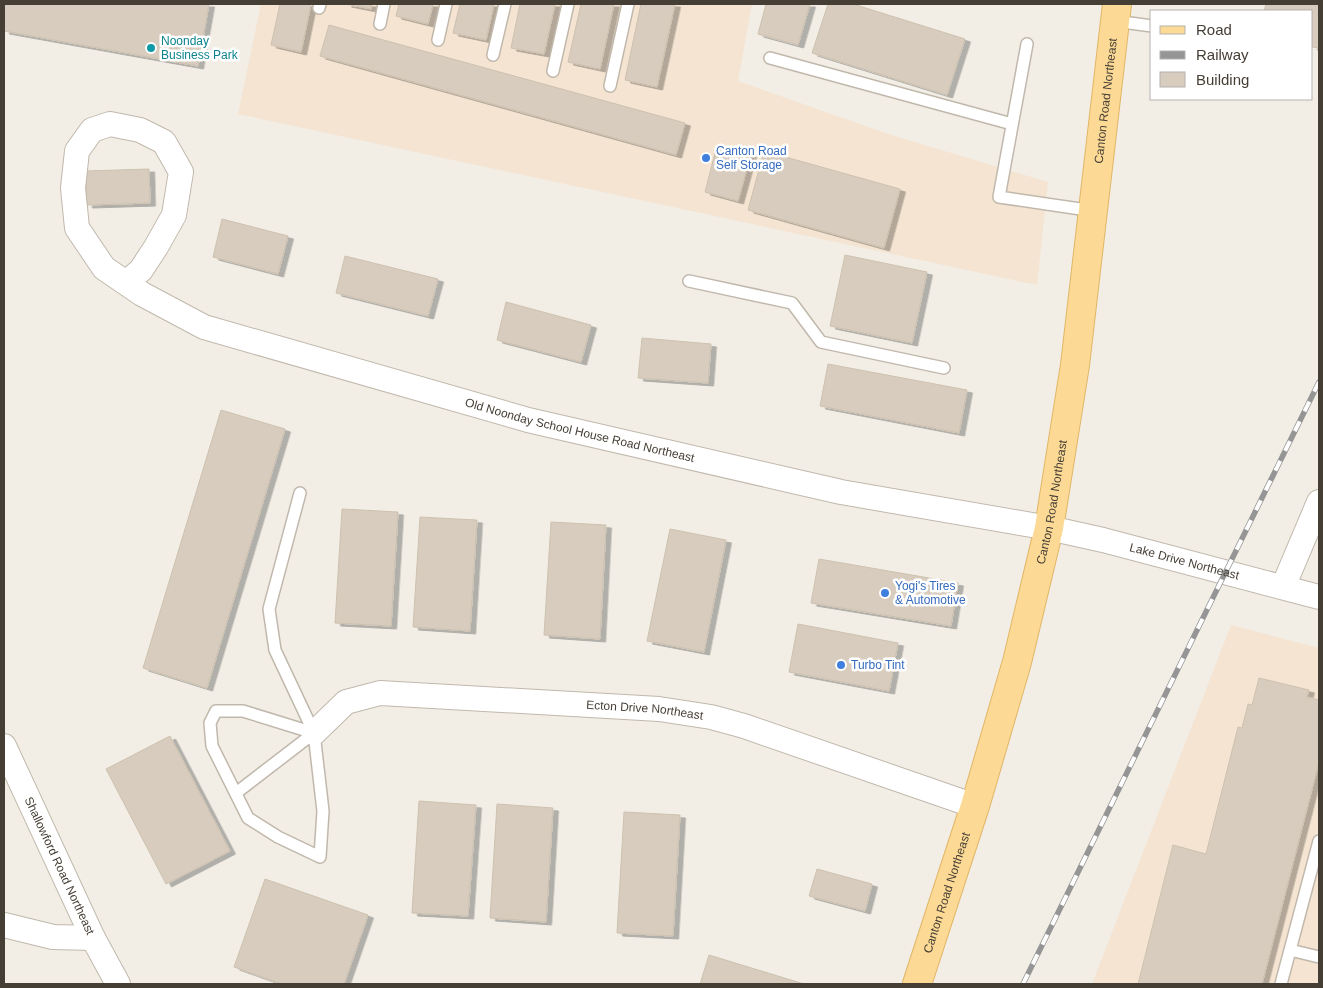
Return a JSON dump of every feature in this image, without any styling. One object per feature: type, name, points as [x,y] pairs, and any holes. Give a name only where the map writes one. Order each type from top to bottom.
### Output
[{"type":"main road","name":"Canton Road Northeast","points":[[917,984],[975,806],[1017,662],[1049,528],[1075,365],[1116,13]]},
{"type":"street","name":"Old Noonday School House Road Northeast","points":[[126,283],[140,270],[156,248],[174,215],[181,172],[164,142],[140,130],[110,124],[92,130],[77,151],[73,188],[77,228],[104,268],[142,294],[204,327],[528,420],[841,492],[1049,528]]},
{"type":"street","points":[[1283,587],[1319,502]]},
{"type":"street","name":"Lake Drive Northeast","points":[[1049,528],[1103,540],[1319,597]]},
{"type":"street","name":"Ecton Drive Northeast","points":[[314,733],[346,702],[380,693],[659,709],[711,717],[744,726],[975,806]]},
{"type":"street","name":"Shallowford Road Northeast","points":[[4,746],[93,938],[118,984]]},
{"type":"street","points":[[4,925],[53,938],[93,938]]},
{"type":"lane","points":[[380,24],[384,4]]},
{"type":"lane","points":[[438,40],[446,4]]},
{"type":"lane","points":[[493,55],[505,4]]},
{"type":"lane","points":[[554,71],[568,4]]},
{"type":"lane","points":[[610,86],[628,4]]},
{"type":"lane","points":[[1116,13],[1150,25]]},
{"type":"lane","points":[[1027,44],[999,197],[1094,211]]},
{"type":"lane","points":[[770,58],[1012,124]]},
{"type":"lane","points":[[689,281],[792,303],[821,342],[944,368]]},
{"type":"lane","points":[[300,493],[269,609],[275,650],[314,733],[323,812],[320,857],[278,837],[248,818],[212,746],[210,723],[216,711],[243,711],[314,733]]},
{"type":"lane","points":[[236,793],[314,733]]},
{"type":"lane","points":[[1282,984],[1319,841]]},
{"type":"lane","points":[[1290,950],[1319,957]]},
{"type":"shaded area","name":"Canton Road Self Storage","points":[[261,4],[752,4],[738,81],[888,134],[1048,182],[1037,285],[238,114]]},
{"type":"shaded area","points":[[1231,625],[1319,648],[1319,984],[1092,984]]},
{"type":"building","name":"Noonday Business Park","points":[[4,4],[209,4],[198,66],[4,31]]},
{"type":"building","points":[[280,4],[311,4],[301,52],[271,45]]},
{"type":"building","points":[[346,4],[372,4],[371,9]]},
{"type":"building","points":[[399,4],[433,4],[428,24],[396,16]]},
{"type":"building","points":[[460,4],[494,4],[486,40],[453,33]]},
{"type":"building","points":[[520,4],[555,4],[544,54],[511,48]]},
{"type":"building","points":[[581,4],[614,4],[600,69],[568,62]]},
{"type":"building","points":[[641,4],[675,4],[657,87],[625,80]]},
{"type":"building","points":[[766,4],[810,4],[798,45],[758,34]]},
{"type":"building","points":[[828,4],[853,4],[965,39],[947,95],[812,53]]},
{"type":"building","points":[[1266,4],[1319,4],[1319,48],[1313,47],[1313,10],[1264,10]]},
{"type":"building","points":[[329,25],[685,123],[676,155],[320,56]]},
{"type":"building","points":[[717,145],[751,154],[738,201],[705,192]]},
{"type":"building","points":[[764,151],[900,189],[884,248],[748,210]]},
{"type":"building","points":[[149,169],[150,203],[87,205],[85,171]]},
{"type":"building","points":[[222,219],[288,236],[278,274],[213,257]]},
{"type":"building","points":[[845,255],[927,272],[912,343],[830,326]]},
{"type":"building","points":[[345,256],[438,279],[428,316],[336,293]]},
{"type":"building","points":[[506,302],[591,325],[581,362],[497,340]]},
{"type":"building","points":[[642,338],[711,344],[708,383],[638,378]]},
{"type":"building","points":[[828,364],[967,390],[959,433],[820,406]]},
{"type":"building","points":[[221,410],[285,429],[207,688],[143,668]]},
{"type":"building","points":[[342,509],[398,512],[391,626],[335,623]]},
{"type":"building","points":[[420,517],[477,520],[470,631],[413,627]]},
{"type":"building","points":[[551,522],[606,525],[600,639],[544,635]]},
{"type":"building","points":[[670,529],[726,540],[704,652],[647,641]]},
{"type":"building","name":"Yogi's Tires & Automotive","points":[[819,559],[958,583],[951,626],[811,603]]},
{"type":"building","points":[[798,624],[898,643],[889,691],[789,672]]},
{"type":"building","points":[[1259,678],[1309,690],[1307,697],[1319,700],[1319,762],[1262,984],[1138,984],[1173,845],[1206,854],[1238,727],[1242,728],[1248,704],[1252,705]]},
{"type":"building","points":[[170,736],[230,851],[166,884],[106,769]]},
{"type":"building","points":[[419,801],[476,805],[468,916],[412,913]]},
{"type":"building","points":[[497,804],[553,808],[546,922],[490,918]]},
{"type":"building","points":[[624,812],[680,815],[673,936],[617,933]]},
{"type":"building","points":[[817,869],[872,884],[865,911],[809,896]]},
{"type":"building","points":[[265,879],[368,915],[344,984],[282,984],[234,967]]},
{"type":"building","points":[[709,955],[804,984],[700,984]]},
{"type":"railway","points":[[1023,984],[1319,382]]},
{"type":"place","name":"Noonday Business Park","points":[[151,48]]},
{"type":"place","name":"Canton Road Self Storage","points":[[706,158]]},
{"type":"place","name":"Yogi's Tires & Automotive","points":[[885,593]]},
{"type":"place","name":"Turbo Tint","points":[[841,665]]}]
